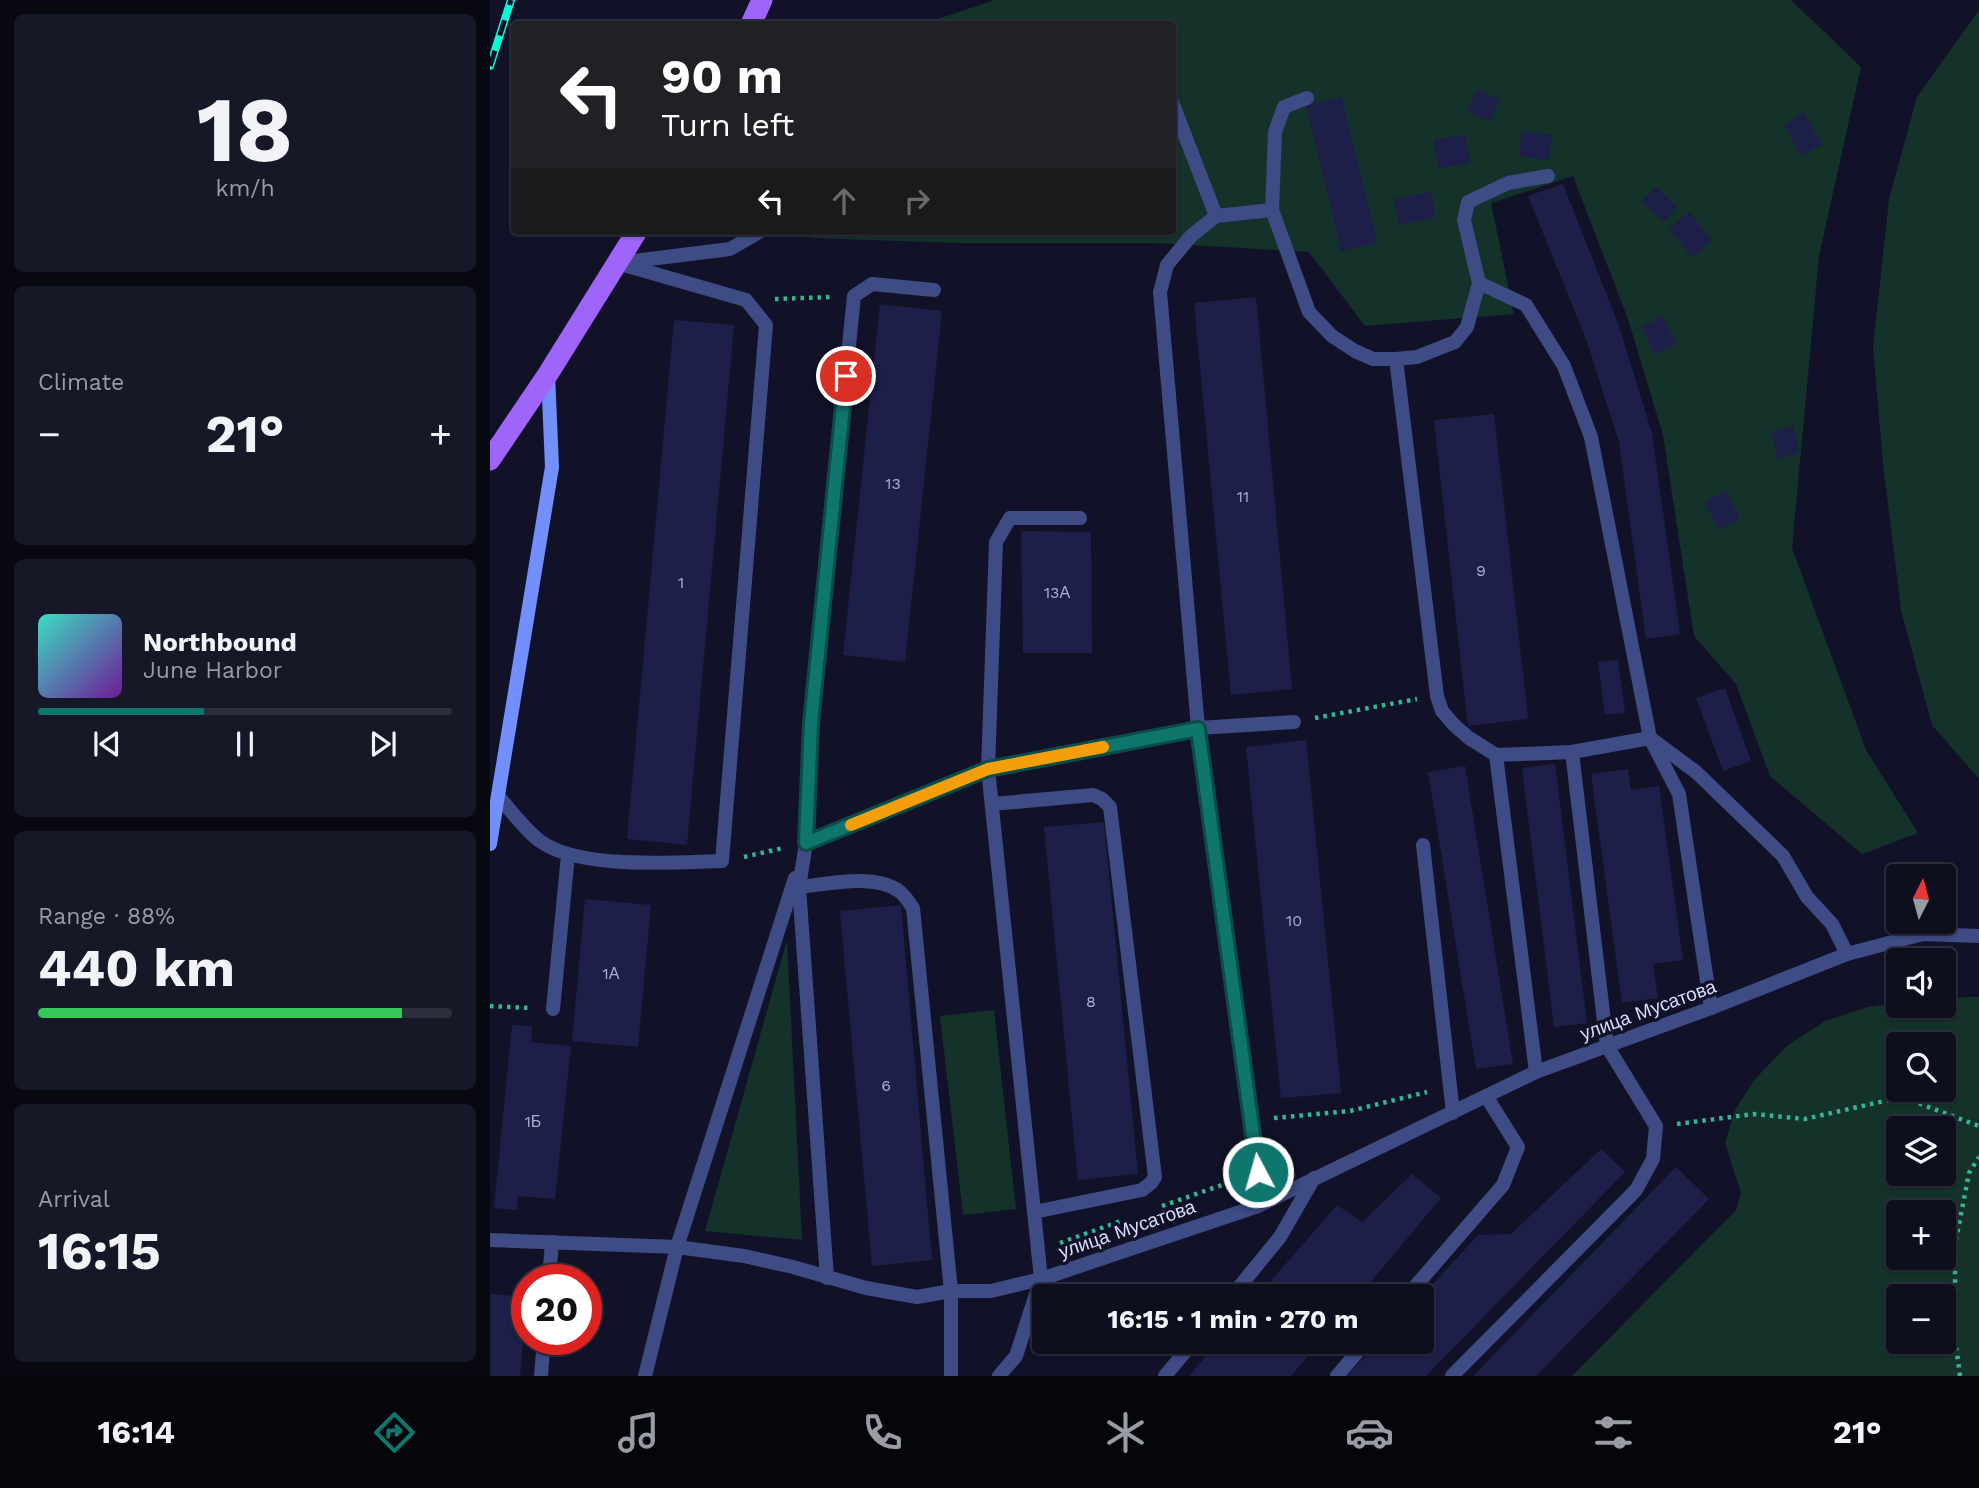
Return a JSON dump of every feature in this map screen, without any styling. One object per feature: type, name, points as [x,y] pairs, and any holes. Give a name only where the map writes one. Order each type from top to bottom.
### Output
[{"type":"main road","points":[[752,21],[762,0]]},
{"type":"main road","points":[[490,460],[548,374],[634,235]]},
{"type":"main road","points":[[490,844],[494,792],[552,467],[548,374]]},
{"type":"street","points":[[1307,98],[1284,107],[1275,132],[1272,210],[1309,312],[1332,336],[1373,359],[1417,357],[1455,342],[1467,327],[1479,284],[1464,220],[1468,202],[1508,183],[1548,176]]},
{"type":"street","points":[[1176,112],[1216,216]]},
{"type":"street","points":[[1258,1206],[1258,1172],[1252,1120],[1198,729],[1160,292],[1167,265],[1191,236],[1216,216],[1272,210]]},
{"type":"street","points":[[617,263],[730,249],[754,235]]},
{"type":"street","points":[[494,792],[539,841],[568,855],[638,863],[722,861],[766,325],[746,300],[617,263]]},
{"type":"street","points":[[827,1278],[799,887],[806,843],[811,723],[854,296],[872,284],[934,290]]},
{"type":"street","points":[[1479,284],[1526,305],[1564,366],[1591,437],[1650,738],[1679,794],[1711,1008]]},
{"type":"street","points":[[1396,359],[1437,695],[1442,711],[1454,726],[1496,755],[1572,752],[1650,738],[1696,772],[1783,856],[1807,897],[1832,924],[1847,954]]},
{"type":"street","points":[[999,1376],[1016,1356],[1041,1279],[988,769],[996,542],[1010,518],[1080,517]]},
{"type":"street","points":[[806,843],[988,769],[1198,729],[1294,722]]},
{"type":"street","points":[[1452,1376],[1636,1191],[1653,1159],[1656,1126],[1607,1046],[1572,752]]},
{"type":"street","points":[[1496,755],[1536,1072]]},
{"type":"street","points":[[992,804],[1093,795],[1110,807],[1155,1177],[1142,1190],[1034,1212]]},
{"type":"street","points":[[645,1376],[677,1248],[806,843]]},
{"type":"street","points":[[1423,845],[1453,1113]]},
{"type":"street","points":[[553,1009],[568,855]]},
{"type":"street","points":[[799,887],[864,881],[884,883],[901,892],[913,908],[951,1291],[951,1376]]},
{"type":"street","name":"улица Мусатова","points":[[490,1240],[677,1248],[744,1256],[827,1278],[917,1297],[951,1291],[991,1291],[1041,1279],[1258,1206],[1536,1072],[1711,1008],[1847,954],[1923,934],[1976,937]]},
{"type":"street","points":[[1417,1284],[1503,1185],[1518,1147],[1486,1096]]},
{"type":"street","points":[[1242,1284],[1280,1237],[1314,1178]]},
{"type":"street","points":[[550,1264],[552,1242]]},
{"type":"street","points":[[1165,1376],[1183,1354]]},
{"type":"street","points":[[1337,1376],[1356,1354]]},
{"type":"street","points":[[541,1376],[543,1355]]},
{"type":"path","points":[[746,300],[854,296]]},
{"type":"path","points":[[1294,722],[1437,695]]},
{"type":"path","points":[[722,861],[806,843]]},
{"type":"path","points":[[490,1006],[553,1009]]},
{"type":"path","points":[[1294,1117],[1349,1111],[1450,1086]]},
{"type":"path","points":[[1656,1126],[1754,1114],[1805,1119],[1902,1097],[1979,1126]]},
{"type":"path","points":[[1960,1376],[1955,1338],[1955,1245],[1969,1173],[1979,1157]]},
{"type":"green space","points":[[995,0],[1791,0],[1861,67],[1819,256],[1792,548],[1866,750],[1918,833],[1862,854],[1770,776],[1736,684],[1694,636],[1663,435],[1628,319],[1573,176],[1491,203],[1514,314],[1365,326],[1309,252],[1155,243],[959,243],[810,238],[810,235],[1176,235],[1176,21],[932,21]]},
{"type":"green space","points":[[1979,10],[1979,779],[1932,725],[1901,610],[1883,463],[1873,347],[1889,199],[1917,97]]},
{"type":"green space","points":[[787,940],[802,1240],[705,1231]]},
{"type":"green space","points":[[1979,997],[1979,1376],[1572,1376],[1736,1210],[1741,1193],[1725,1143],[1735,1110],[1755,1079],[1787,1046],[1825,1021],[1868,1007],[1886,1005],[1886,1018],[1956,1018],[1956,998]]},
{"type":"green space","points":[[994,1010],[1016,1209],[963,1215],[940,1016]]},
{"type":"building","points":[[1477,90],[1500,100],[1490,122],[1467,111]]},
{"type":"building","points":[[1342,97],[1377,243],[1341,251],[1306,105]]},
{"type":"building","points":[[1804,113],[1822,144],[1801,156],[1784,125]]},
{"type":"building","points":[[1522,131],[1552,135],[1548,160],[1519,156]]},
{"type":"building","points":[[1466,135],[1470,164],[1438,168],[1434,139]]},
{"type":"building","points":[[1563,184],[1619,326],[1652,433],[1680,634],[1646,639],[1619,442],[1586,339],[1528,196]]},
{"type":"building","points":[[1656,187],[1677,207],[1664,222],[1642,201]]},
{"type":"building","points":[[1431,192],[1435,218],[1399,225],[1394,199]]},
{"type":"building","points":[[1689,212],[1712,240],[1692,257],[1668,229]]},
{"type":"building","points":[[1256,297],[1292,689],[1231,695],[1194,303]]},
{"type":"building","points":[[880,304],[942,311],[905,662],[843,655]]},
{"type":"building","points":[[1663,316],[1677,344],[1655,355],[1641,327]]},
{"type":"building","points":[[674,320],[734,325],[687,845],[627,839]]},
{"type":"building","points":[[1494,414],[1528,719],[1468,726],[1434,420]]},
{"type":"building","points":[[1793,426],[1799,453],[1778,459],[1771,432]]},
{"type":"building","points":[[1726,491],[1740,519],[1719,530],[1704,502]]},
{"type":"building","points":[[1021,531],[1091,532],[1092,653],[1023,653]]},
{"type":"building","points":[[1618,660],[1625,713],[1605,715],[1598,662]]},
{"type":"building","points":[[1725,688],[1751,761],[1723,771],[1696,698]]},
{"type":"building","points":[[1306,740],[1341,1093],[1281,1098],[1246,747]]},
{"type":"building","points":[[1555,764],[1587,1023],[1554,1027],[1522,768]]},
{"type":"building","points":[[1465,766],[1513,1064],[1476,1069],[1428,772]]},
{"type":"building","points":[[1628,769],[1631,790],[1659,786],[1683,960],[1653,964],[1658,998],[1622,1003],[1591,774]]},
{"type":"building","points":[[1104,822],[1138,1174],[1078,1180],[1044,827]]},
{"type":"building","points":[[585,899],[651,905],[638,1047],[572,1041]]},
{"type":"building","points":[[901,905],[932,1260],[872,1266],[840,911]]},
{"type":"building","points":[[512,1025],[532,1026],[531,1042],[571,1046],[555,1199],[518,1196],[517,1210],[494,1208]]},
{"type":"building","points":[[1601,1149],[1625,1172],[1426,1376],[1347,1376],[1367,1354],[1434,1354],[1433,1284],[1478,1235],[1511,1234]]},
{"type":"building","points":[[1676,1167],[1709,1199],[1536,1376],[1473,1376]]},
{"type":"building","points":[[1412,1174],[1441,1198],[1369,1284],[1268,1284],[1337,1205],[1362,1222]]},
{"type":"building","points":[[490,1294],[511,1296],[511,1355],[522,1355],[520,1376],[490,1376]]},
{"type":"building","points":[[1208,1354],[1310,1354],[1291,1376],[1189,1376]]},
{"type":"railway","points":[[490,66],[511,0]]},
{"type":"slow traffic","points":[[851,825],[988,769],[1103,747]]},
{"type":"route","points":[[846,376],[811,723],[806,843],[988,769],[1198,729],[1258,1172]]}]
